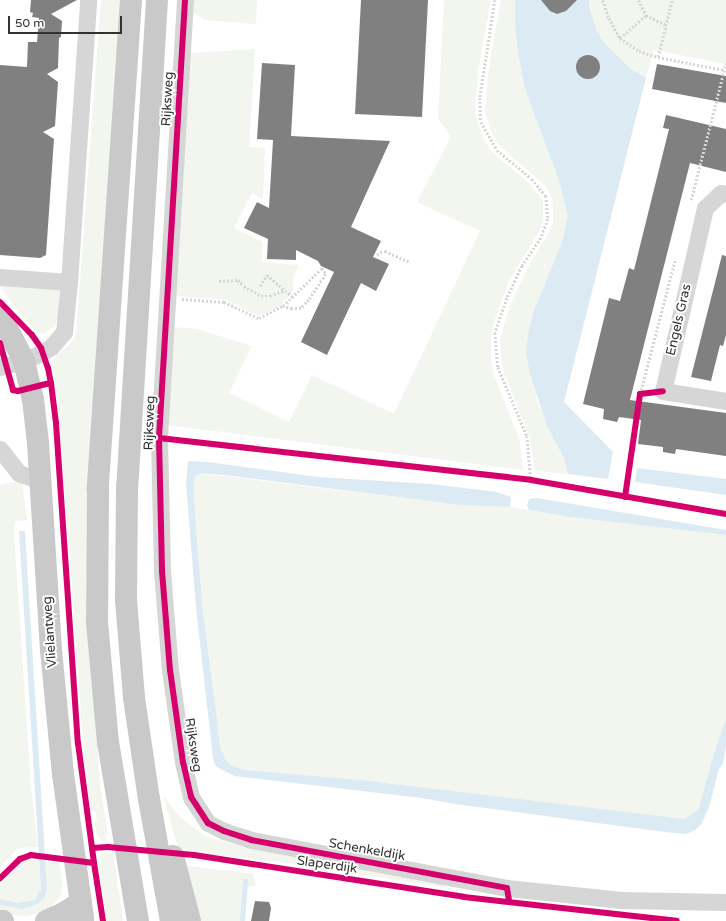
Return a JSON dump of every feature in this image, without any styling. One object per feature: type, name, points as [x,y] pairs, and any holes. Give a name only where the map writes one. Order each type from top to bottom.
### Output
[{"type":"main road","points":[[131,0],[98,490],[97,622],[108,742],[138,921]]},
{"type":"main road","name":"Rijksweg","points":[[157,0],[127,486],[126,600],[134,698],[149,799],[171,921]]},
{"type":"main road","name":"Vlielantweg","points":[[0,314],[24,361],[33,399],[38,442],[56,702],[64,781],[82,916],[64,913],[46,921]]},
{"type":"main road","points":[[149,799],[170,845],[190,921]]},
{"type":"street","points":[[0,367],[24,361],[51,347],[64,332],[67,312],[88,0]]},
{"type":"street","name":"Rijksweg","points":[[185,0],[159,438],[162,571],[170,670],[183,762],[191,797],[208,823],[224,831]]},
{"type":"street","name":"Engels Gras","points":[[663,392],[705,208],[724,193]]},
{"type":"street","points":[[0,277],[69,282]]},
{"type":"street","points":[[663,392],[726,401]]},
{"type":"street","points":[[0,448],[18,473],[40,481]]},
{"type":"street","name":"Schenkeldijk","points":[[224,831],[251,840],[507,888],[621,900],[726,902]]},
{"type":"path","points":[[495,0],[480,98],[481,122],[497,150],[532,179],[546,196],[548,219],[541,238],[522,266],[507,298],[495,333],[498,367],[526,436],[531,480]]},
{"type":"path","points":[[603,0],[609,18],[620,38],[639,51],[658,57],[724,70]]},
{"type":"path","points":[[639,0],[646,15],[666,25]]},
{"type":"path","points":[[658,57],[672,0]]},
{"type":"path","points":[[620,38],[646,15]]},
{"type":"path","points":[[377,255],[380,252],[385,251],[410,262]]},
{"type":"path","points":[[177,298],[224,302],[259,318],[283,306],[294,297],[322,268],[326,274],[309,300],[301,308],[292,309],[283,306]]},
{"type":"path","points":[[260,286],[267,276],[294,297]]},
{"type":"path","points":[[219,281],[238,280],[244,286],[261,296],[270,296],[285,290]]},
{"type":"path","points":[[639,401],[640,394],[663,392]]},
{"type":"path","points":[[523,480],[539,482]]},
{"type":"shaded area","points":[[101,0],[121,0],[100,312],[92,675],[100,784],[108,834],[106,835],[107,842],[101,840],[97,835],[95,823],[97,821],[95,811],[91,811],[84,754],[60,428],[52,363],[52,360],[70,344],[76,335]]},
{"type":"shaded area","points":[[194,0],[257,0],[256,24],[204,20],[193,12]]},
{"type":"shaded area","points":[[444,0],[491,0],[478,71],[475,114],[484,141],[495,155],[530,184],[543,201],[543,220],[540,230],[509,281],[494,322],[491,338],[491,359],[494,376],[520,440],[523,470],[167,425],[172,327],[197,329],[252,346],[229,393],[289,422],[312,375],[394,414],[480,231],[417,202],[451,137],[438,118]]},
{"type":"shaded area","points":[[501,0],[515,0],[515,24],[518,53],[524,86],[559,181],[568,216],[562,242],[533,313],[526,353],[537,400],[547,426],[564,460],[568,474],[535,471],[530,438],[504,373],[501,358],[500,339],[509,308],[528,267],[548,234],[553,222],[553,210],[552,198],[546,186],[502,148],[493,136],[485,113],[488,73]]},
{"type":"shaded area","points":[[515,0],[589,0],[590,10],[596,29],[605,44],[630,68],[646,78],[564,402],[613,452],[608,479],[568,474],[564,459],[547,426],[530,374],[526,353],[533,313],[562,242],[568,216],[559,181],[524,86],[518,53],[515,24]]},
{"type":"shaded area","points":[[589,0],[726,0],[726,64],[654,50],[646,78],[630,68],[605,44],[596,29],[590,10]]},
{"type":"shaded area","points":[[255,49],[249,147],[265,148],[263,199],[252,193],[234,228],[263,242],[262,262],[299,265],[293,279],[294,288],[291,295],[283,301],[282,306],[259,316],[226,300],[174,296],[190,53]]},
{"type":"shaded area","points":[[0,286],[55,290],[60,287],[59,313],[55,326],[44,334],[36,331],[15,308]]},
{"type":"shaded area","points":[[188,461],[208,462],[318,477],[431,484],[497,492],[511,497],[510,507],[460,505],[224,475],[200,473],[196,475],[194,479],[194,497],[203,612],[220,748],[227,762],[244,770],[361,780],[684,819],[698,810],[715,750],[726,719],[726,746],[723,764],[719,769],[709,807],[701,825],[695,830],[686,834],[665,832],[455,804],[422,798],[235,776],[220,769],[215,765],[213,758],[196,608],[186,483]]},
{"type":"shaded area","points":[[637,468],[726,479],[726,495],[635,482]]},
{"type":"shaded area","points":[[200,473],[460,505],[510,507],[570,517],[726,535],[726,719],[715,750],[698,810],[684,819],[654,817],[361,780],[244,770],[227,762],[220,748],[203,612],[194,497],[194,479],[196,475]]},
{"type":"shaded area","points":[[22,481],[27,520],[15,521],[14,534],[31,787],[38,847],[18,848],[0,867],[0,485]]},
{"type":"shaded area","points":[[537,498],[726,530],[726,535],[570,517],[529,510],[527,505],[529,499]]},
{"type":"shaded area","points":[[19,531],[25,531],[47,889],[44,899],[33,906],[23,909],[0,905],[0,899],[18,903],[35,900],[41,889]]},
{"type":"shaded area","points":[[163,795],[177,814],[207,837],[249,848],[443,885],[443,887],[280,862],[179,851]]},
{"type":"shaded area","points":[[102,852],[113,853],[123,921],[106,921],[99,864],[101,863],[100,855]]},
{"type":"shaded area","points":[[26,859],[39,860],[41,889],[39,895],[35,900],[19,903],[0,899],[0,884],[2,884]]},
{"type":"shaded area","points":[[45,861],[59,863],[62,882],[61,896],[50,908],[37,914],[26,916],[0,914],[0,905],[23,909],[33,906],[47,889]]},
{"type":"shaded area","points":[[183,865],[253,874],[256,885],[246,888],[243,921],[198,921]]},
{"type":"building","points":[[31,0],[77,0],[51,14],[62,21],[61,37],[59,38],[58,68],[47,74],[58,82],[55,126],[43,132],[54,139],[46,255],[40,258],[0,255],[0,65],[27,67],[28,42],[37,42],[39,18],[32,17],[33,13],[30,12]]},
{"type":"building","points":[[361,0],[428,0],[422,117],[355,114]]},
{"type":"building","points":[[541,0],[577,0],[566,11],[557,14],[550,11]]},
{"type":"building","points":[[588,55],[597,58],[600,67],[597,76],[588,79],[579,76],[576,67],[579,58]]},
{"type":"building","points":[[262,63],[295,65],[291,136],[390,141],[351,227],[381,241],[373,257],[389,264],[376,291],[361,283],[327,355],[301,342],[334,272],[321,266],[318,261],[296,250],[296,260],[267,259],[268,239],[244,228],[257,202],[269,208],[273,140],[257,139]]},
{"type":"building","points":[[657,64],[726,76],[726,103],[652,89]]},
{"type":"building","points":[[666,115],[726,129],[726,172],[690,163],[630,400],[726,413],[726,456],[676,449],[675,454],[663,452],[663,447],[638,444],[641,420],[619,417],[617,422],[603,419],[604,409],[583,404],[609,298],[620,301],[629,268],[634,270],[669,129],[663,128]]},
{"type":"building","points":[[722,255],[726,256],[726,335],[723,346],[720,345],[711,381],[691,377]]},
{"type":"building","points":[[255,901],[269,902],[271,908],[269,921],[251,921]]},
{"type":"waterway","points":[[242,921],[245,881]]},
{"type":"cycle path","name":"Slaperdijk","points":[[185,0],[159,438],[162,571],[170,670],[183,762],[191,797],[208,823],[224,831],[251,840],[507,888],[509,901]]},
{"type":"cycle path","points":[[0,302],[32,335],[41,348],[48,368],[51,383],[56,423],[78,743],[94,863],[31,855],[20,859],[0,878]]},
{"type":"cycle path","points":[[0,343],[13,390],[18,391],[51,383]]},
{"type":"cycle path","points":[[625,497],[640,394],[663,391]]},
{"type":"cycle path","points":[[159,438],[531,480],[726,514]]},
{"type":"cycle path","name":"Slaperdijk","points":[[92,848],[108,847],[194,855],[464,897],[677,921]]},
{"type":"cycle path","points":[[94,863],[103,921]]}]
